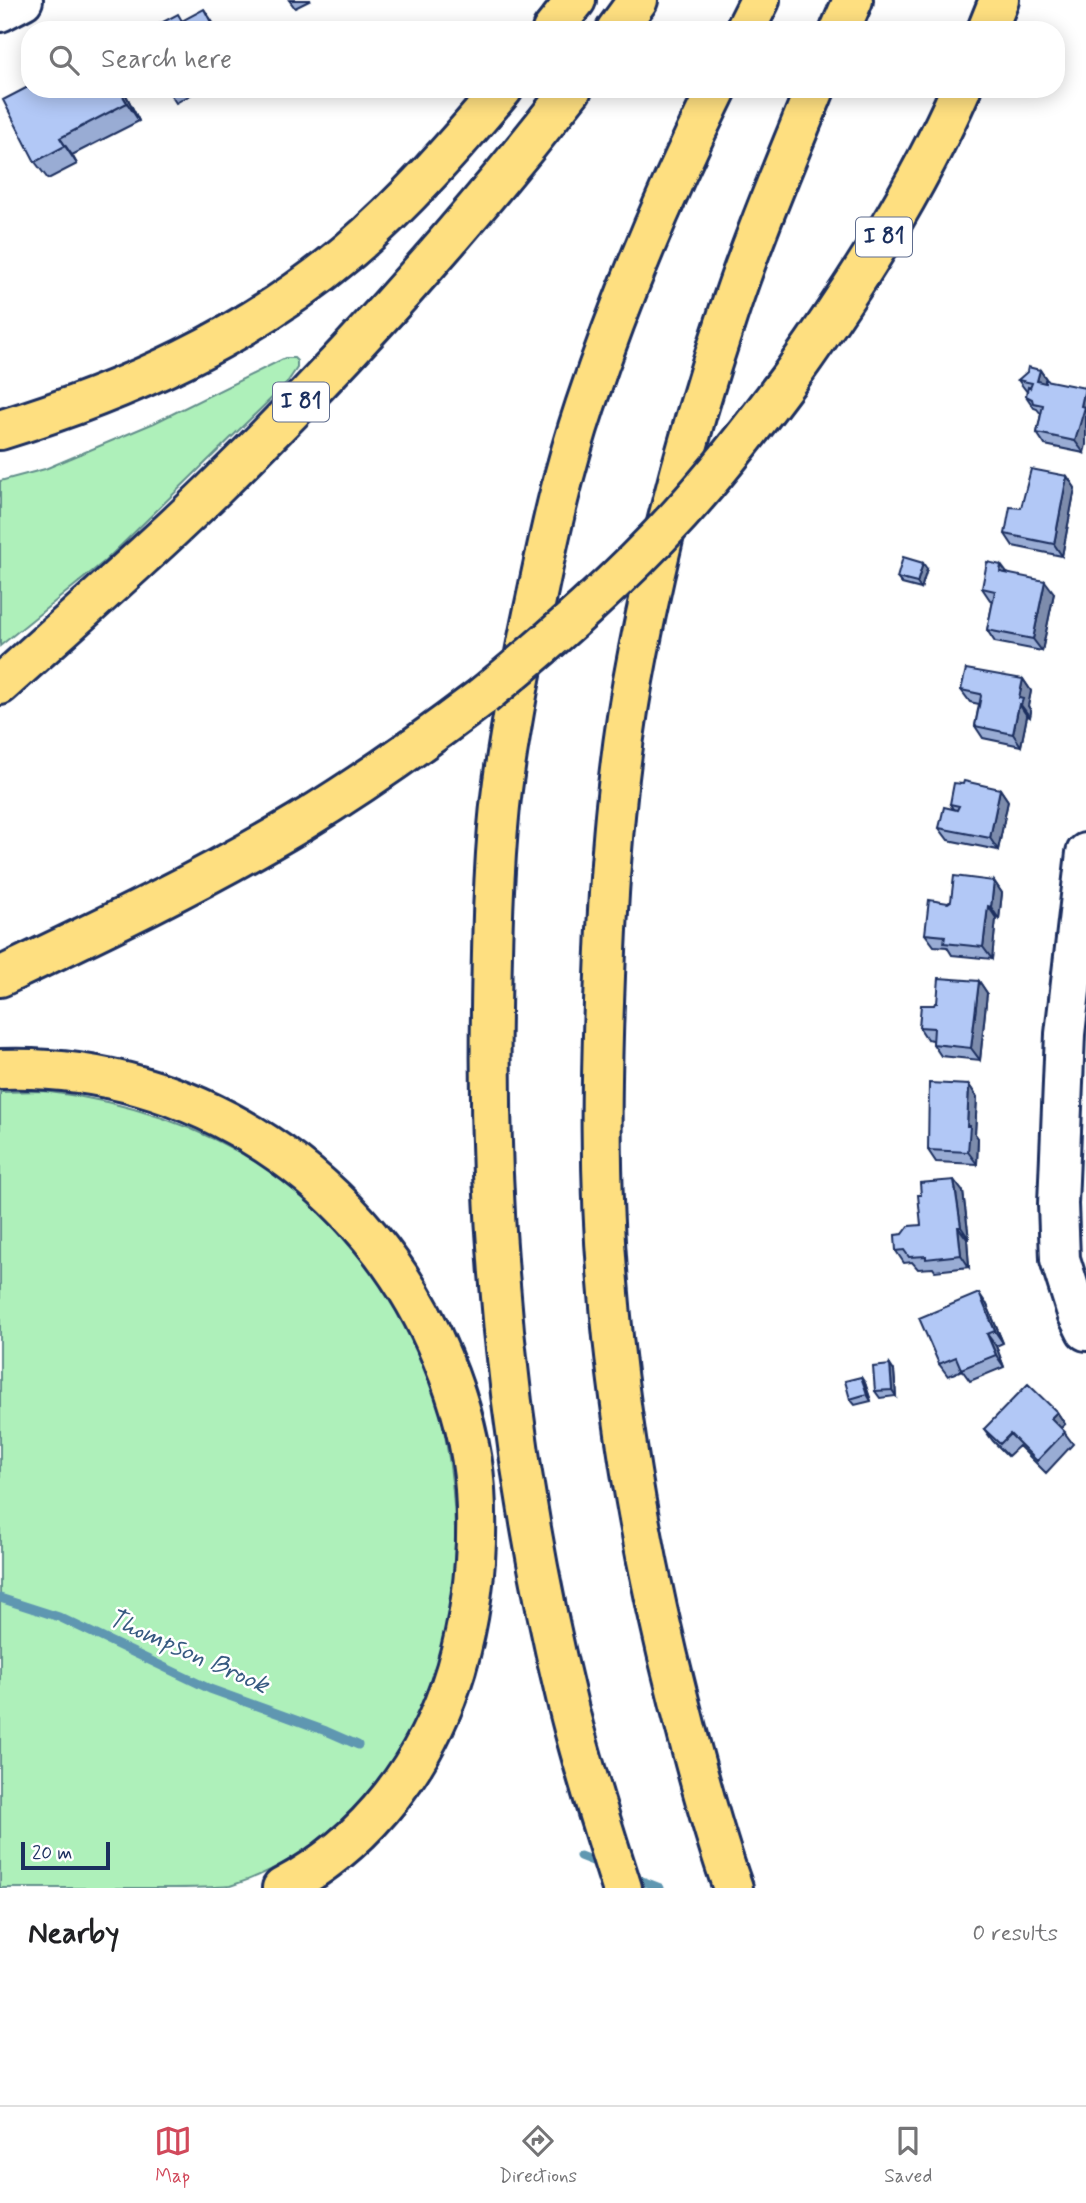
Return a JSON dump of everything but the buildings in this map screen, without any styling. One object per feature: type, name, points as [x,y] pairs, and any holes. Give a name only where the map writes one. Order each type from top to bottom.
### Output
[{"type":"highway","points":[[559,21],[576,0]]},
{"type":"highway","points":[[623,21],[638,0]]},
{"type":"highway","points":[[750,21],[760,0]]},
{"type":"highway","points":[[844,21],[853,0]]},
{"type":"highway","points":[[991,21],[999,0]]},
{"type":"highway","points":[[0,430],[40,418],[159,371],[222,340],[287,299],[349,251],[403,200],[495,98]]},
{"type":"highway","name":"I 81","points":[[0,685],[190,512],[332,370],[440,249],[565,98]]},
{"type":"highway","points":[[622,1888],[568,1708],[539,1572],[517,1437],[500,1286],[492,1152],[490,1058],[496,859],[508,743],[520,673],[549,537],[572,450],[585,405],[646,243],[712,98]]},
{"type":"highway","points":[[733,1888],[695,1772],[650,1582],[635,1505],[615,1353],[608,1282],[601,1137],[608,902],[624,736],[638,653],[681,475],[729,311],[812,98]]},
{"type":"highway","name":"I 81","points":[[0,977],[152,904],[287,830],[389,765],[483,696],[561,630],[651,544],[716,473],[791,376],[876,250],[931,153],[957,98]]},
{"type":"highway","points":[[0,1069],[68,1071],[162,1091],[223,1117],[286,1155],[338,1200],[383,1251],[422,1312],[453,1383],[472,1461],[476,1537],[471,1604],[452,1682],[424,1747],[381,1810],[335,1855],[282,1888]]},
{"type":"street","points":[[0,12],[23,0]]},
{"type":"street","points":[[1086,853],[1065,1034],[1058,1204],[1060,1259],[1077,1313],[1086,1331]]},
{"type":"green space","points":[[285,358],[294,358],[297,361],[297,368],[286,384],[105,561],[0,646],[0,481],[45,469],[154,423]]},
{"type":"green space","points":[[43,1091],[103,1101],[189,1128],[244,1155],[292,1187],[331,1225],[382,1286],[419,1348],[438,1399],[451,1472],[455,1547],[448,1620],[427,1691],[397,1752],[359,1802],[337,1824],[287,1861],[230,1886],[0,1888],[0,1092]]},
{"type":"waterway","name":"Thompson Brook","points":[[0,1598],[59,1617],[210,1689],[358,1745]]},
{"type":"waterway","name":"Thompson Brook","points":[[580,1856],[603,1865]]},
{"type":"waterway","name":"Thompson Brook","points":[[629,1876],[660,1888]]}]
